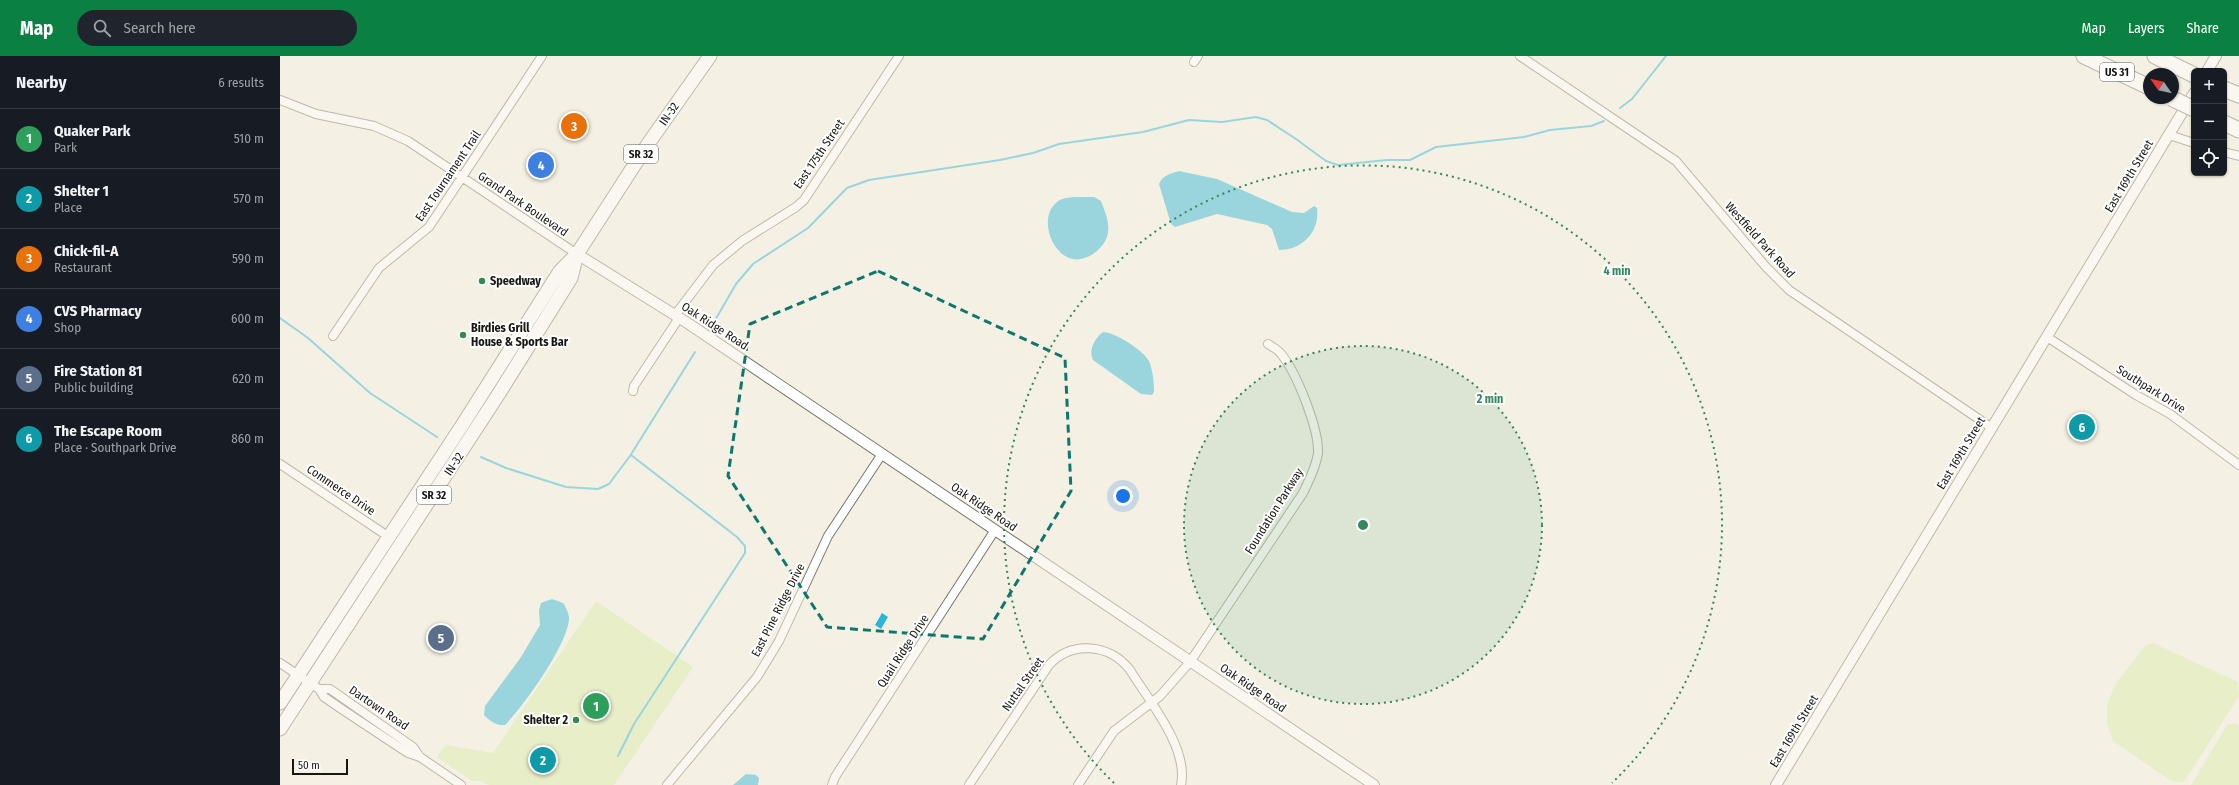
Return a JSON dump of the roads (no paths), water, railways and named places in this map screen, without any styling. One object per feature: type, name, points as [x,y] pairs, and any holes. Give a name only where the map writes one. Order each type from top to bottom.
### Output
[{"type":"highway","name":"US 31","points":[[2084,56],[2143,84]]},
{"type":"highway","points":[[2155,56],[2188,72]]},
{"type":"highway","points":[[2227,90],[2239,95]]},
{"type":"highway","points":[[2179,102],[2191,108]]},
{"type":"highway","points":[[2227,124],[2239,130]]},
{"type":"main road","name":"IN-32","points":[[280,703],[390,537],[560,271],[577,254],[641,155],[710,56]]},
{"type":"main road","name":"IN-32","points":[[280,729],[314,686],[498,395],[571,278],[577,254]]},
{"type":"street","name":"East Tournament Trail","points":[[333,336],[370,279],[386,261],[420,237],[429,227],[542,56]]},
{"type":"street","name":"East 175th Street","points":[[632,392],[634,386],[677,317],[713,265],[742,241],[796,207],[804,200],[899,56]]},
{"type":"street","name":"Westfield Park Road","points":[[1520,56],[1619,121],[1676,161],[1766,268],[1789,290],[1992,428]]},
{"type":"street","points":[[2209,68],[2216,56]]},
{"type":"street","name":"East 169th Street","points":[[1776,785],[2191,98]]},
{"type":"street","name":"Grand Park Boulevard","points":[[280,100],[305,111],[374,126],[392,134],[415,146],[577,254]]},
{"type":"street","points":[[2169,135],[2191,142]]},
{"type":"street","points":[[2227,153],[2239,156]]},
{"type":"street","name":"Oak Ridge Road","points":[[577,254],[677,317],[1374,785]]},
{"type":"street","name":"Southpark Drive","points":[[2047,337],[2136,395],[2170,414],[2239,465]]},
{"type":"street","name":"Foundation Parkway","points":[[1078,785],[1114,731],[1151,703],[1170,686],[1190,662],[1302,493],[1314,471],[1318,443],[1312,421],[1294,373],[1281,354],[1268,344]]},
{"type":"street","name":"East Pine Ridge Drive","points":[[667,785],[757,676],[779,641],[828,536],[882,454]]},
{"type":"street","name":"Commerce Drive","points":[[280,464],[390,537]]},
{"type":"street","name":"Quail Ridge Drive","points":[[832,785],[835,777],[995,530]]},
{"type":"street","name":"Nuttal Street","points":[[969,785],[1042,675],[1054,660],[1066,653],[1085,648],[1108,652],[1128,668],[1179,748],[1183,766],[1181,785]]},
{"type":"street","name":"Dartown Road","points":[[280,663],[314,686],[324,697],[408,753],[420,757],[462,785]]},
{"type":"water","points":[[1179,171],[1217,179],[1292,212],[1304,213],[1314,206],[1317,208],[1316,224],[1308,238],[1302,243],[1295,247],[1279,250],[1272,229],[1267,225],[1217,214],[1175,227],[1171,224],[1159,184],[1165,177]]},
{"type":"water","points":[[1094,197],[1101,201],[1106,214],[1108,226],[1107,238],[1099,249],[1086,258],[1073,259],[1063,255],[1055,246],[1050,234],[1048,222],[1050,211],[1059,200],[1065,198]]},
{"type":"water","points":[[1103,332],[1115,335],[1122,339],[1135,347],[1146,357],[1149,361],[1153,376],[1154,392],[1152,395],[1141,394],[1093,360],[1091,352],[1093,344]]},
{"type":"water","points":[[552,599],[563,603],[569,615],[567,628],[562,642],[544,674],[523,704],[505,725],[496,724],[484,715],[485,706],[521,657],[540,625],[539,610],[541,603]]},
{"type":"water","points":[[882,613],[888,617],[881,629],[875,625]]},
{"type":"water","points":[[746,774],[756,775],[759,778],[758,785],[733,785]]},
{"type":"waterway","points":[[1620,108],[1632,99],[1666,56]]},
{"type":"waterway","points":[[714,322],[736,284],[753,264],[808,228],[847,188],[869,180],[1000,160],[1033,153],[1059,144],[1143,132],[1189,120],[1222,122],[1256,117],[1267,120],[1326,161],[1338,165],[1387,160],[1410,160],[1436,147],[1524,137],[1550,130],[1591,126],[1604,121]]},
{"type":"waterway","points":[[280,318],[308,338],[370,393],[437,437]]},
{"type":"waterway","points":[[481,457],[506,468],[566,487],[598,489],[609,484],[630,456],[695,352]]},
{"type":"waterway","points":[[618,756],[634,724],[745,553],[745,546],[737,537],[631,455]]},
{"type":"place","name":"Chick-fil-A","points":[[574,126]]},
{"type":"place","name":"CVS Pharmacy","points":[[541,165]]},
{"type":"place","name":"Speedway","points":[[482,281]]},
{"type":"place","name":"Birdies Grill House & Sports Bar","points":[[463,335]]},
{"type":"place","name":"The Escape Room","points":[[2082,427]]},
{"type":"place","name":"Fire Station 81","points":[[441,638]]},
{"type":"place","name":"Quaker Park","points":[[596,706]]},
{"type":"place","name":"Shelter 2","points":[[576,720]]},
{"type":"place","name":"Shelter 1","points":[[543,760]]}]
